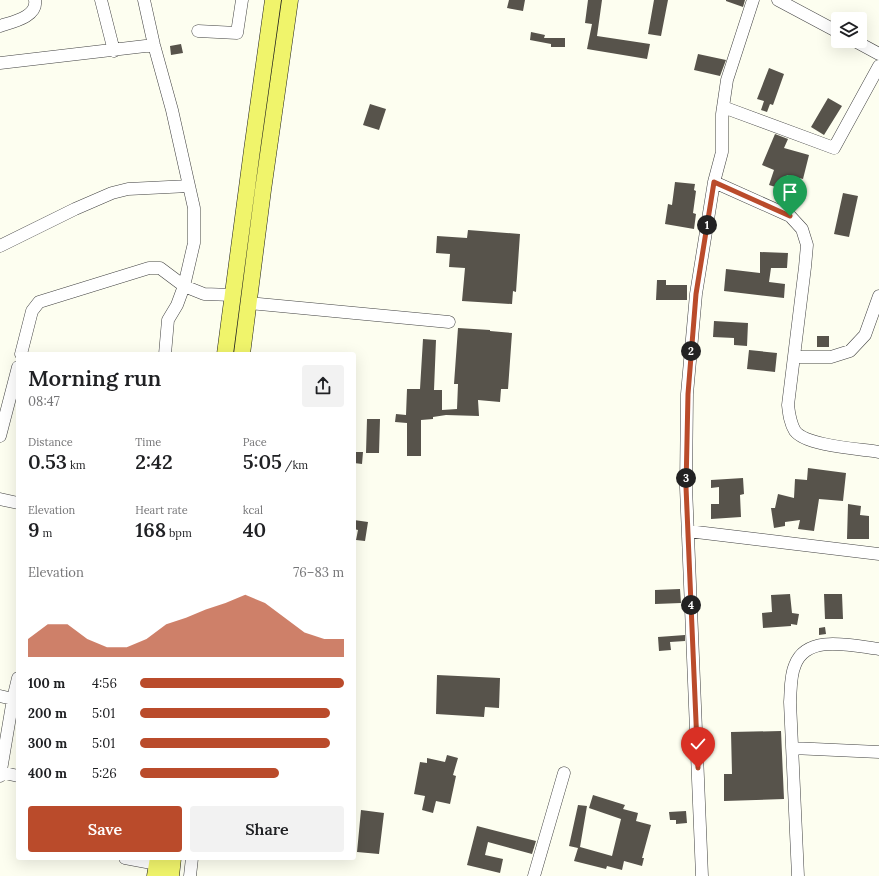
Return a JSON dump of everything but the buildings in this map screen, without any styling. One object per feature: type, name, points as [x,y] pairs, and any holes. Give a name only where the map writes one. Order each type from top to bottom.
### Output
[{"type":"main road","points":[[225,352],[273,0]]},
{"type":"main road","points":[[242,352],[290,0]]},
{"type":"main road","points":[[171,876],[173,860]]},
{"type":"street","points":[[0,26],[29,14],[35,8],[35,0]]},
{"type":"street","points":[[101,0],[114,51]]},
{"type":"street","points":[[144,0],[154,45],[172,110],[194,208],[194,243],[184,286],[177,306],[168,320],[165,352]]},
{"type":"street","points":[[198,31],[238,33],[242,0]]},
{"type":"street","points":[[702,876],[686,487],[688,394],[696,294],[714,182],[722,152],[723,107],[727,80],[753,0]]},
{"type":"street","points":[[778,0],[831,28]]},
{"type":"street","points":[[0,63],[114,51],[154,45]]},
{"type":"street","points":[[867,48],[879,54]]},
{"type":"street","points":[[723,107],[834,148],[879,66]]},
{"type":"street","points":[[714,182],[790,216],[802,229],[807,245],[788,404],[790,421],[796,433],[808,440],[828,445],[879,452]]},
{"type":"street","points":[[0,246],[75,209],[112,193],[128,189],[189,186]]},
{"type":"street","points":[[22,352],[32,311],[39,302],[44,299],[155,267],[160,268],[184,286],[204,294],[233,295]]},
{"type":"street","points":[[794,357],[831,357],[850,351],[865,335],[879,296]]},
{"type":"street","points":[[248,303],[449,322]]},
{"type":"street","points":[[0,436],[16,375]]},
{"type":"street","points":[[0,499],[16,503]]},
{"type":"street","points":[[688,531],[879,554]]},
{"type":"street","points":[[798,876],[790,702],[791,681],[794,666],[798,658],[809,649],[821,644],[836,643],[879,649]]},
{"type":"street","points":[[16,686],[0,774],[16,776]]},
{"type":"street","points":[[0,696],[13,699]]},
{"type":"street","points":[[792,748],[879,752]]},
{"type":"street","points":[[534,876],[564,773]]},
{"type":"street","points":[[134,860],[156,866]]},
{"type":"street","points":[[190,876],[192,860]]},
{"type":"route","points":[[698,768],[686,487],[688,394],[696,294],[714,182],[790,216]]}]
